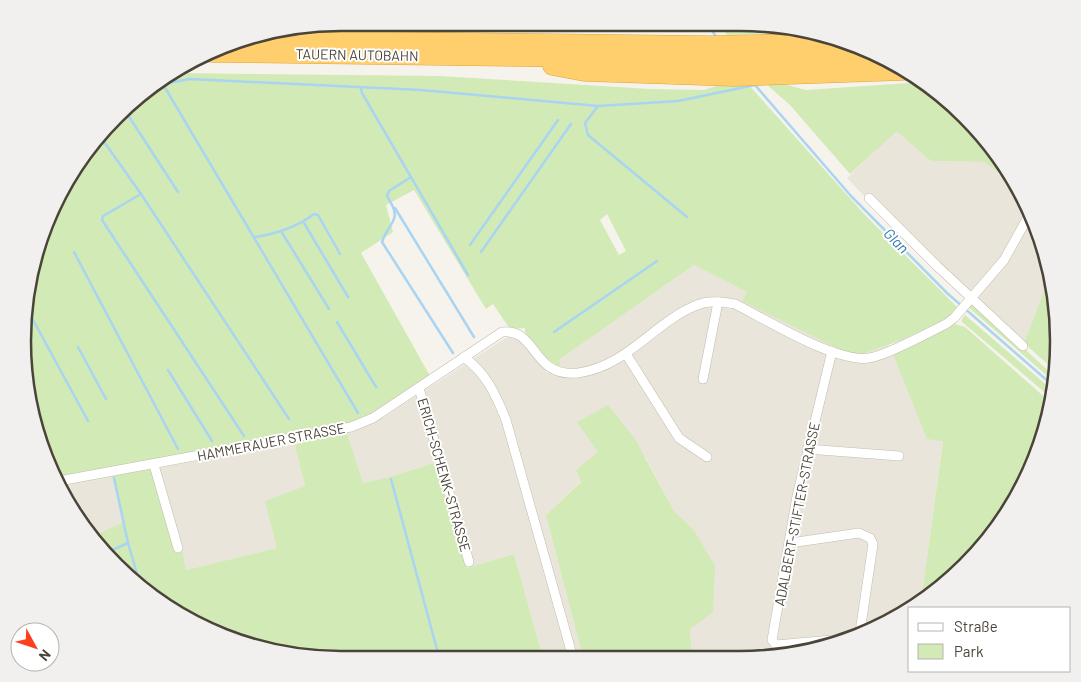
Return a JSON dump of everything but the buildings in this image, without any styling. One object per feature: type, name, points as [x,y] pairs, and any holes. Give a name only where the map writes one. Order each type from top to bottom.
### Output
[{"type":"highway","name":"TAUERN AUTOBAHN","points":[[268,40],[709,45],[821,42]]},
{"type":"highway","name":"TAUERN AUTOBAHN","points":[[227,53],[502,57]]},
{"type":"highway","points":[[502,57],[748,60],[860,56]]},
{"type":"highway","points":[[502,57],[584,72],[734,77],[892,71]]},
{"type":"street","points":[[869,198],[971,300],[1023,346]]},
{"type":"street","name":"HAMMERAUER STRASSE","points":[[64,480],[351,427],[373,418],[496,335],[508,331],[521,336],[547,365],[556,372],[578,372],[590,370],[626,354],[680,314],[697,305],[718,302],[735,304],[832,351],[853,359],[871,358],[946,324],[954,318],[1004,260],[1026,221]]},
{"type":"street","points":[[703,379],[718,302]]},
{"type":"street","name":"ADALBERT-STIFTER-STRASSE","points":[[813,642],[776,645],[772,640],[807,449],[832,351]]},
{"type":"street","points":[[626,354],[679,438],[708,458]]},
{"type":"street","points":[[464,356],[475,365],[492,388],[506,420],[571,651]]},
{"type":"street","name":"ERICH-SCHENK-STRASSE","points":[[420,388],[469,562]]},
{"type":"street","points":[[807,449],[899,456]]},
{"type":"street","points":[[154,465],[178,548]]},
{"type":"street","points":[[790,543],[860,533],[870,538],[873,544],[861,626]]},
{"type":"shaded area","points":[[897,130],[928,159],[933,161],[984,162],[1001,175],[1026,222],[1039,261],[1045,288],[1024,343],[919,253],[847,178]]},
{"type":"shaded area","points":[[694,265],[747,292],[743,301],[863,354],[888,345],[943,440],[922,592],[877,619],[820,640],[800,645],[760,650],[692,651],[690,629],[693,529],[674,511],[646,458],[599,452],[576,470],[581,481],[546,515],[581,651],[541,651],[514,554],[467,568],[437,462],[390,477],[363,483],[347,433],[384,417],[507,337],[517,337],[523,342],[547,373],[560,368],[559,360]]},
{"type":"shaded area","points":[[299,443],[295,446],[305,486],[277,548],[186,570],[183,552],[178,553],[151,469]]},
{"type":"shaded area","points":[[112,476],[124,522],[98,534],[83,513],[66,484]]},
{"type":"green space","points":[[724,31],[773,33],[727,35]]},
{"type":"green space","points":[[186,73],[439,76],[650,89],[704,90],[722,84],[748,84],[865,215],[958,308],[954,315],[902,340],[863,354],[847,353],[742,301],[747,292],[694,265],[559,360],[561,368],[545,358],[525,332],[525,328],[510,329],[493,304],[486,309],[414,190],[386,205],[393,232],[361,253],[430,376],[366,418],[349,423],[63,477],[42,421],[37,401],[32,361],[31,341],[34,301],[37,281],[48,241],[63,204],[95,152],[137,108],[152,95]],"holes":[[[607,214],[626,251],[619,255],[600,220]]]},
{"type":"green space","points":[[765,83],[784,84],[806,90],[912,83],[929,95],[959,122],[986,152],[1001,175],[984,162],[933,161],[928,159],[897,131],[850,174],[790,105]]},
{"type":"green space","points":[[1045,288],[1050,341],[1049,365],[1024,343]]},
{"type":"green space","points":[[973,302],[1048,370],[1048,376],[968,307]]},
{"type":"green space","points":[[965,315],[1046,385],[1045,393],[961,321]]},
{"type":"green space","points":[[955,324],[965,327],[1045,397],[1026,460],[998,513],[986,530],[959,560],[922,592],[943,441],[927,439],[893,354]]},
{"type":"green space","points":[[608,405],[635,439],[674,511],[693,529],[715,566],[713,612],[690,629],[692,651],[581,651],[546,515],[581,482],[576,470],[598,452],[577,422]]},
{"type":"green space","points":[[347,433],[363,483],[390,477],[437,462],[467,568],[514,554],[541,651],[341,651],[301,648],[261,640],[204,619],[169,599],[137,574],[98,534],[124,522],[112,476],[151,469],[178,553],[183,552],[186,570],[277,548],[265,501],[305,486],[295,446],[299,443]]},
{"type":"waterway","name":"Glan","points":[[712,31],[715,35]]},
{"type":"waterway","points":[[169,83],[189,79],[421,90],[598,106],[678,101],[755,85],[851,196],[947,293],[1047,380]]},
{"type":"waterway","points":[[164,86],[358,413]]},
{"type":"waterway","points":[[361,89],[468,275]]},
{"type":"waterway","points":[[598,106],[585,123],[588,135],[687,217]]},
{"type":"waterway","points":[[129,116],[178,192]]},
{"type":"waterway","points":[[470,245],[558,120]]},
{"type":"waterway","points":[[481,252],[571,124]]},
{"type":"waterway","points":[[104,142],[141,194],[289,419]]},
{"type":"waterway","points":[[411,177],[389,191],[387,196],[395,216],[382,242],[453,353]]},
{"type":"waterway","points":[[141,194],[103,216],[102,220],[244,436]]},
{"type":"waterway","points":[[395,208],[474,337]]},
{"type":"waterway","points":[[255,237],[286,229],[314,214],[318,215],[340,254]]},
{"type":"waterway","points":[[304,223],[348,297]]},
{"type":"waterway","points":[[281,231],[329,309]]},
{"type":"waterway","points":[[74,252],[178,449]]},
{"type":"waterway","points":[[554,332],[657,261]]},
{"type":"waterway","points":[[32,318],[88,421]]},
{"type":"waterway","points":[[337,322],[376,387]]},
{"type":"waterway","points":[[78,347],[106,399]]},
{"type":"waterway","points":[[168,370],[212,441]]},
{"type":"waterway","points":[[114,478],[128,543],[137,574]]},
{"type":"waterway","points":[[391,479],[437,651]]},
{"type":"waterway","points":[[113,550],[128,543]]}]
